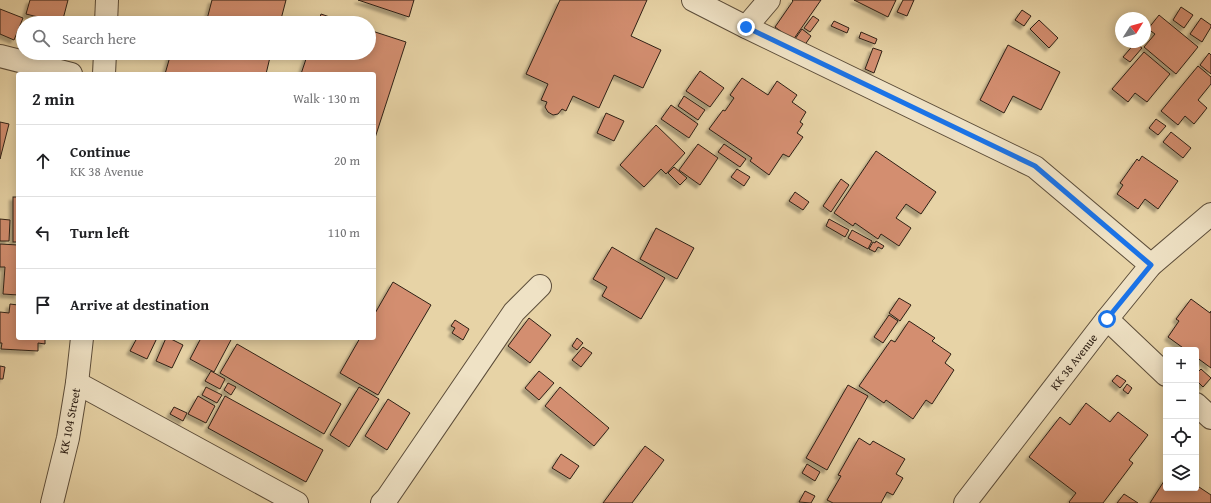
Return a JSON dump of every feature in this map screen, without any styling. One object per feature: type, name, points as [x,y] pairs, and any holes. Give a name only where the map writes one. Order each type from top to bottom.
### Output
[{"type":"street","points":[[106,16],[107,0]]},
{"type":"street","points":[[693,0],[1035,166],[1151,265]]},
{"type":"street","points":[[746,27],[769,0]]},
{"type":"street","points":[[0,56],[63,72]]},
{"type":"street","points":[[104,72],[105,60]]},
{"type":"street","name":"KK 38 Avenue","points":[[965,503],[1107,319],[1151,265],[1211,214]]},
{"type":"street","points":[[382,503],[387,498],[514,312],[540,286]]},
{"type":"street","points":[[1107,319],[1163,372]]},
{"type":"street","name":"KK 104 Street","points":[[52,503],[68,438],[77,383],[82,340]]},
{"type":"street","points":[[77,383],[297,503]]},
{"type":"street","points":[[1199,407],[1211,418]]},
{"type":"building","points":[[30,0],[68,0],[64,16],[34,16],[26,14]]},
{"type":"building","points":[[212,0],[286,0],[282,16],[208,16]]},
{"type":"building","points":[[358,0],[414,0],[409,17]]},
{"type":"building","points":[[560,0],[647,0],[631,36],[661,50],[643,88],[614,75],[599,108],[573,96],[566,111],[562,109],[558,114],[553,115],[548,112],[545,107],[547,102],[541,100],[548,84],[526,74]]},
{"type":"building","points":[[792,0],[821,0],[793,40],[775,27],[793,1]]},
{"type":"building","points":[[854,0],[896,0],[888,17]]},
{"type":"building","points":[[903,0],[914,0],[907,16],[897,12]]},
{"type":"building","points":[[1181,7],[1193,15],[1184,28],[1173,20]]},
{"type":"building","points":[[0,9],[18,16],[16,16],[16,35],[14,40],[0,34]]},
{"type":"building","points":[[1022,10],[1031,16],[1024,26],[1015,20]]},
{"type":"building","points":[[1159,15],[1198,47],[1176,74],[1145,48],[1151,48],[1151,39],[1155,34],[1151,31],[1151,25]]},
{"type":"building","points":[[813,16],[819,20],[810,32],[804,28]]},
{"type":"building","points":[[1201,18],[1211,25],[1202,42],[1190,34]]},
{"type":"building","points":[[1039,20],[1058,38],[1049,48],[1030,29]]},
{"type":"building","points":[[834,21],[849,28],[847,33],[831,26]]},
{"type":"building","points":[[802,29],[811,36],[804,46],[795,39]]},
{"type":"building","points":[[376,32],[406,42],[376,135],[376,72],[302,72],[306,60],[376,60]]},
{"type":"building","points":[[861,32],[877,39],[875,44],[859,38]]},
{"type":"building","points":[[1008,45],[1060,72],[1041,110],[1013,96],[1004,113],[980,100]]},
{"type":"building","points":[[873,48],[882,51],[874,73],[865,69]]},
{"type":"building","points":[[1131,48],[1142,48],[1130,62],[1123,57]]},
{"type":"building","points":[[1144,52],[1170,74],[1147,102],[1135,93],[1128,102],[1112,89]]},
{"type":"building","points":[[1209,53],[1211,55],[1211,74],[1200,65]]},
{"type":"building","points":[[169,60],[269,60],[266,72],[166,72]]},
{"type":"building","points":[[1198,66],[1211,77],[1211,84],[1198,100],[1207,108],[1194,124],[1185,116],[1178,125],[1161,111]]},
{"type":"building","points":[[700,71],[724,88],[710,107],[686,91]]},
{"type":"building","points":[[742,78],[768,95],[777,81],[797,95],[792,102],[806,112],[800,122],[803,124],[797,133],[803,137],[789,157],[783,154],[769,175],[750,161],[752,158],[709,129],[734,98],[730,95]]},
{"type":"building","points":[[684,96],[705,110],[698,120],[678,106]]},
{"type":"building","points":[[671,105],[698,124],[689,138],[661,119]]},
{"type":"building","points":[[606,113],[624,121],[614,141],[597,133]]},
{"type":"building","points":[[1156,119],[1166,126],[1158,135],[1149,128]]},
{"type":"building","points":[[0,122],[9,124],[0,159]]},
{"type":"building","points":[[656,125],[685,153],[666,174],[661,169],[644,187],[620,165]]},
{"type":"building","points":[[1171,132],[1191,148],[1183,158],[1163,142]]},
{"type":"building","points":[[698,144],[718,158],[700,185],[679,170]]},
{"type":"building","points":[[724,144],[746,159],[740,167],[718,152]]},
{"type":"building","points":[[876,151],[936,192],[921,214],[906,204],[896,218],[911,228],[899,246],[881,234],[878,239],[855,223],[853,226],[834,213]]},
{"type":"building","points":[[1142,156],[1178,181],[1158,209],[1145,199],[1138,209],[1117,194],[1123,185],[1120,183],[1137,159],[1139,161]]},
{"type":"building","points":[[674,167],[687,178],[680,185],[668,173]]},
{"type":"building","points":[[737,169],[750,177],[744,186],[731,177]]},
{"type":"building","points":[[841,179],[849,185],[831,212],[823,206]]},
{"type":"building","points":[[795,192],[809,202],[803,210],[789,201]]},
{"type":"building","points":[[13,197],[16,197],[16,242],[13,242]]},
{"type":"building","points":[[0,219],[10,220],[9,241],[0,241]]},
{"type":"building","points":[[829,219],[849,230],[845,237],[826,226]]},
{"type":"building","points":[[656,228],[694,248],[677,279],[640,259]]},
{"type":"building","points":[[852,230],[872,241],[868,249],[848,238]]},
{"type":"building","points":[[876,241],[884,246],[882,249],[878,247],[875,252],[869,249],[873,242],[875,243]]},
{"type":"building","points":[[0,244],[16,245],[16,295],[3,294],[5,267],[0,267]]},
{"type":"building","points":[[612,247],[665,278],[641,319],[602,296],[607,287],[593,279]]},
{"type":"building","points":[[393,282],[431,305],[378,395],[340,373],[359,340],[376,340],[376,312]]},
{"type":"building","points":[[899,298],[911,305],[900,321],[889,313]]},
{"type":"building","points":[[1191,299],[1210,313],[1211,311],[1211,368],[1199,359],[1199,347],[1182,347],[1168,337],[1179,321],[1176,319]]},
{"type":"building","points":[[10,304],[16,305],[16,340],[45,340],[45,344],[38,343],[38,351],[1,349],[0,312],[9,313]]},
{"type":"building","points":[[889,315],[898,321],[883,343],[874,337]]},
{"type":"building","points":[[529,318],[551,335],[530,363],[508,346]]},
{"type":"building","points":[[455,320],[469,329],[463,340],[452,333],[455,328],[451,326]]},
{"type":"building","points":[[909,321],[935,338],[932,341],[951,354],[945,363],[954,370],[932,404],[926,400],[913,419],[886,400],[884,403],[859,386],[891,340],[895,342]]},
{"type":"building","points":[[577,338],[583,343],[577,350],[572,346]]},
{"type":"building","points":[[136,340],[156,340],[147,359],[130,351]]},
{"type":"building","points":[[165,340],[173,340],[183,345],[172,368],[156,361]]},
{"type":"building","points":[[200,340],[231,340],[214,372],[190,359]]},
{"type":"building","points":[[237,344],[341,404],[324,434],[220,373]]},
{"type":"building","points":[[583,347],[592,353],[581,367],[572,360]]},
{"type":"building","points":[[0,366],[5,367],[3,379],[0,379]]},
{"type":"building","points":[[1201,369],[1211,378],[1203,387],[1199,383],[1199,371]]},
{"type":"building","points":[[211,371],[225,379],[220,389],[205,381]]},
{"type":"building","points":[[539,371],[554,383],[539,400],[525,388]]},
{"type":"building","points":[[1117,375],[1126,381],[1120,388],[1112,381]]},
{"type":"building","points":[[228,383],[236,387],[231,395],[224,390]]},
{"type":"building","points":[[1127,384],[1132,388],[1128,394],[1123,390]]},
{"type":"building","points":[[848,385],[868,396],[827,470],[806,458]]},
{"type":"building","points":[[206,387],[222,395],[217,403],[202,395]]},
{"type":"building","points":[[359,387],[379,399],[349,447],[330,435]]},
{"type":"building","points":[[560,387],[609,428],[594,446],[545,406]]},
{"type":"building","points":[[198,396],[215,406],[206,423],[188,414]]},
{"type":"building","points":[[225,396],[323,450],[306,482],[208,428]]},
{"type":"building","points":[[388,399],[410,413],[387,450],[365,436]]},
{"type":"building","points":[[1086,403],[1110,422],[1118,412],[1148,435],[1129,460],[1133,463],[1103,503],[1070,503],[1069,502],[1076,493],[1029,457],[1060,417],[1070,425]]},
{"type":"building","points":[[174,407],[187,413],[183,421],[170,414]]},
{"type":"building","points":[[859,438],[870,445],[873,441],[905,459],[896,474],[903,478],[893,495],[887,492],[881,503],[833,503],[827,500],[841,476],[838,475]]},
{"type":"building","points":[[645,446],[664,460],[632,503],[603,503]]},
{"type":"building","points":[[561,454],[579,466],[570,479],[552,468]]},
{"type":"building","points":[[807,464],[820,472],[815,481],[802,473]]},
{"type":"building","points":[[1163,483],[1163,491],[1199,491],[1199,487],[1211,495],[1211,503],[1150,503]]},
{"type":"building","points":[[805,491],[815,496],[811,503],[799,502]]},
{"type":"building","points":[[1124,494],[1138,503],[1117,503]]},
{"type":"route","points":[[746,27],[1035,166],[1151,265],[1107,319]]}]
